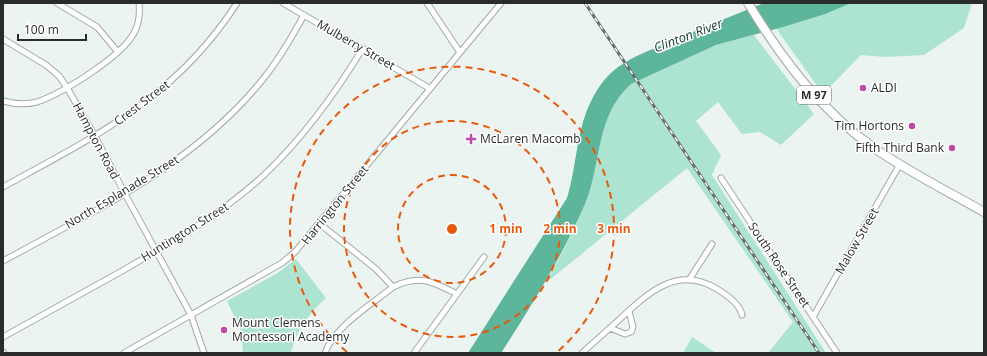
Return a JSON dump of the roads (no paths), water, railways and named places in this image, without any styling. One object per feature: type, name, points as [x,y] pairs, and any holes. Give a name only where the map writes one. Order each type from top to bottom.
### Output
[{"type":"main road","name":"M 97","points":[[748,3],[769,38],[798,78],[826,107],[858,136],[900,164],[984,212]]},
{"type":"street","points":[[56,3],[97,27],[118,52]]},
{"type":"street","points":[[3,101],[19,104],[36,102],[107,62],[130,39],[137,27],[141,3]]},
{"type":"street","name":"Crest Street","points":[[3,187],[95,136],[148,101],[182,70],[217,32],[236,3]]},
{"type":"street","name":"Mulberry Street","points":[[283,3],[363,48],[429,88]]},
{"type":"street","points":[[427,3],[459,51]]},
{"type":"street","name":"Harrington Street","points":[[124,353],[282,263],[295,252],[320,224],[459,51],[501,3]]},
{"type":"street","name":"North Esplanade Street","points":[[3,261],[125,194],[180,159],[210,135],[268,73],[304,15]]},
{"type":"street","name":"Hampton Road","points":[[3,40],[46,65],[59,76],[66,86],[95,136],[191,315],[204,353]]},
{"type":"street","name":"Huntington Street","points":[[3,337],[157,251],[213,216],[234,200],[273,166],[322,110],[363,48]]},
{"type":"street","name":"Malow Street","points":[[813,317],[900,164]]},
{"type":"street","name":"South Rose Street","points":[[721,178],[837,353]]},
{"type":"street","points":[[320,224],[376,269],[393,287]]},
{"type":"street","points":[[689,280],[712,244]]},
{"type":"street","points":[[414,353],[484,257]]},
{"type":"street","points":[[325,353],[339,330],[393,287],[407,281],[424,280],[433,282],[457,294]]},
{"type":"street","points":[[582,353],[643,298],[662,286],[673,282],[689,280],[705,283],[719,290],[737,305],[742,315]]},
{"type":"street","points":[[610,328],[625,334],[631,332],[633,327],[629,311]]},
{"type":"water","name":"Clinton River","points":[[764,3],[851,3],[825,14],[716,45],[631,84],[619,97],[611,110],[605,125],[585,204],[567,243],[535,299],[501,353],[468,353],[567,198],[583,121],[593,96],[605,80],[622,64],[639,55]]},
{"type":"railway","points":[[585,3],[819,353]]},
{"type":"place","name":"ALDI","points":[[863,88]]},
{"type":"place","name":"Tim Hortons","points":[[912,126]]},
{"type":"place","name":"McLaren Macomb","points":[[471,139]]},
{"type":"place","name":"Fifth Third Bank","points":[[952,148]]},
{"type":"place","name":"Mount Clemens Montessori Academy","points":[[224,330]]}]
